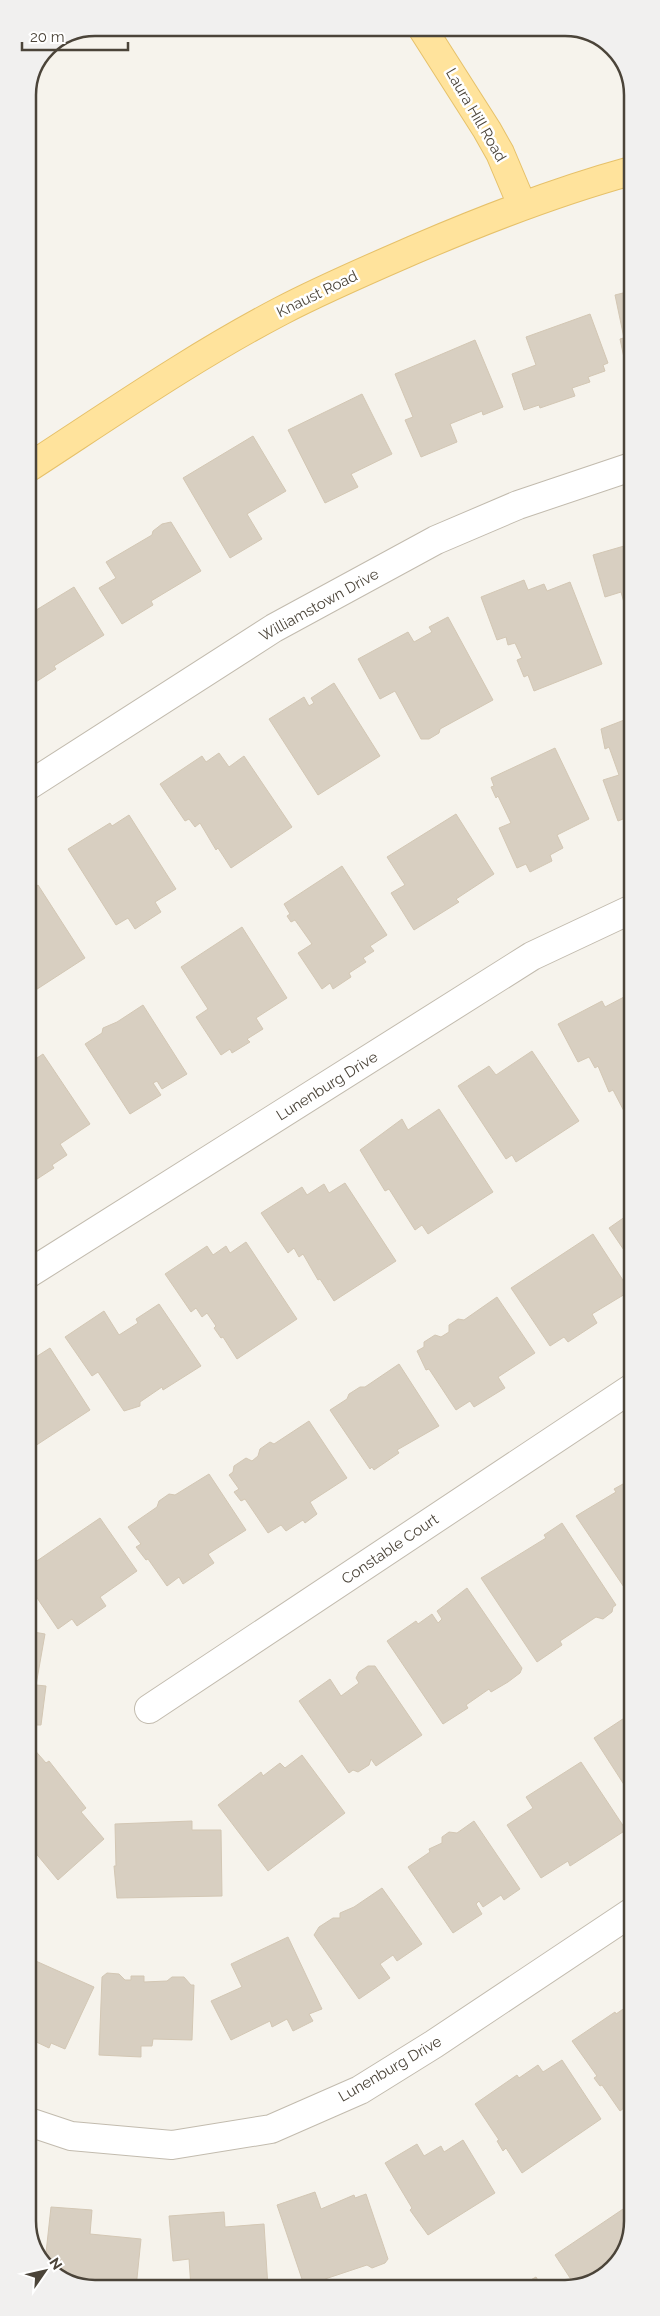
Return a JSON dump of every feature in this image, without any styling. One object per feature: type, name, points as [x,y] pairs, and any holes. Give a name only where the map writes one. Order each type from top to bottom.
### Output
[{"type":"main road","name":"Laura Hill Road","points":[[427,36],[500,153],[522,205]]},
{"type":"main road","name":"Knaust Road","points":[[36,463],[126,404],[281,311],[372,268],[522,205],[624,173]]},
{"type":"street","name":"Williamstown Drive","points":[[36,781],[274,628],[436,540],[518,505],[624,469]]},
{"type":"street","name":"Lunenburg Drive","points":[[36,1269],[532,956],[624,913]]},
{"type":"street","name":"Constable Court","points":[[149,1709],[624,1393]]},
{"type":"street","name":"Lunenburg Drive","points":[[36,2124],[71,2136],[172,2145],[271,2129],[360,2090],[434,2044],[624,1917]]},
{"type":"building","points":[[624,293],[624,338],[615,295]]},
{"type":"building","points":[[590,314],[608,363],[603,365],[605,371],[588,377],[590,382],[572,388],[575,396],[540,408],[539,405],[524,410],[512,374],[536,365],[526,337]]},
{"type":"building","points":[[624,338],[624,358],[620,339]]},
{"type":"building","points":[[475,340],[503,407],[483,415],[482,411],[450,424],[457,442],[421,457],[405,420],[413,417],[395,374]]},
{"type":"building","points":[[362,394],[392,454],[351,474],[358,487],[325,503],[288,430]]},
{"type":"building","points":[[253,436],[286,491],[247,514],[262,539],[230,558],[183,478]]},
{"type":"building","points":[[171,522],[201,571],[151,601],[153,605],[122,624],[99,588],[116,578],[106,562],[152,535],[153,531],[162,524]]},
{"type":"building","points":[[624,546],[624,602],[621,592],[605,597],[593,555]]},
{"type":"building","points":[[524,580],[528,590],[544,584],[547,591],[570,582],[602,664],[534,691],[528,675],[524,677],[517,660],[522,658],[515,643],[508,645],[506,637],[497,640],[481,597]]},
{"type":"building","points":[[74,587],[104,635],[54,666],[56,669],[36,682],[36,610]]},
{"type":"building","points":[[448,617],[493,700],[440,729],[439,733],[429,739],[421,739],[395,691],[380,699],[358,659],[408,632],[414,642],[432,632],[429,627]]},
{"type":"building","points":[[334,683],[380,756],[318,795],[269,719],[304,697],[309,706],[314,703],[311,698]]},
{"type":"building","points":[[624,720],[624,819],[618,821],[603,780],[619,775],[609,747],[605,749],[601,729]]},
{"type":"building","points":[[555,748],[589,819],[557,835],[563,848],[550,855],[552,861],[530,872],[526,864],[517,868],[499,828],[511,823],[498,796],[496,798],[491,787],[494,786],[491,778]]},
{"type":"building","points":[[219,753],[229,767],[244,756],[292,827],[231,868],[218,848],[216,850],[200,823],[195,827],[189,819],[185,821],[160,784],[202,756],[206,762]]},
{"type":"building","points":[[456,814],[494,874],[456,899],[459,902],[414,930],[391,893],[405,885],[387,857]]},
{"type":"building","points":[[129,815],[176,889],[155,902],[161,912],[135,929],[128,918],[116,925],[68,849],[110,823],[112,826]]},
{"type":"building","points":[[342,866],[387,935],[370,946],[374,951],[363,958],[366,962],[349,973],[351,977],[333,989],[330,983],[322,989],[298,953],[312,944],[295,920],[291,922],[287,916],[290,914],[284,904]]},
{"type":"building","points":[[38,885],[85,958],[36,990],[36,886]]},
{"type":"building","points":[[242,927],[287,998],[256,1018],[263,1029],[247,1039],[250,1042],[232,1053],[230,1049],[221,1055],[196,1017],[208,1009],[181,967]]},
{"type":"building","points":[[624,997],[624,1111],[613,1090],[609,1092],[598,1066],[595,1068],[589,1057],[578,1062],[558,1024],[602,1001],[605,1007]]},
{"type":"building","points":[[143,1005],[187,1074],[162,1089],[157,1081],[153,1083],[161,1095],[130,1114],[85,1044],[102,1033],[103,1028],[117,1022]]},
{"type":"building","points":[[532,1051],[579,1121],[516,1162],[512,1155],[506,1159],[458,1086],[489,1066],[496,1075]]},
{"type":"building","points":[[43,1054],[90,1124],[60,1144],[67,1155],[52,1165],[54,1168],[36,1180],[36,1059]]},
{"type":"building","points":[[439,1109],[493,1192],[428,1234],[422,1225],[415,1230],[389,1189],[385,1191],[360,1150],[402,1119],[408,1130]]},
{"type":"building","points":[[345,1183],[396,1261],[334,1301],[320,1279],[318,1280],[303,1254],[299,1257],[294,1248],[288,1253],[261,1213],[302,1187],[307,1195],[324,1184],[329,1193]]},
{"type":"building","points":[[624,1218],[624,1250],[609,1228]]},
{"type":"building","points":[[593,1234],[624,1282],[624,1295],[592,1314],[597,1323],[568,1342],[564,1337],[550,1346],[511,1288]]},
{"type":"building","points":[[246,1242],[297,1319],[237,1359],[223,1337],[221,1338],[214,1328],[216,1326],[207,1313],[202,1317],[196,1308],[191,1312],[165,1274],[207,1246],[213,1255],[226,1246],[230,1253]]},
{"type":"building","points":[[497,1297],[535,1353],[498,1377],[505,1388],[474,1407],[470,1401],[456,1410],[429,1369],[426,1370],[417,1351],[424,1347],[424,1342],[435,1335],[441,1337],[449,1332],[449,1325],[458,1319],[464,1320]]},
{"type":"building","points":[[159,1304],[201,1366],[163,1390],[162,1387],[140,1402],[140,1406],[124,1411],[98,1372],[92,1376],[65,1337],[104,1311],[119,1335],[138,1323],[136,1319]]},
{"type":"building","points":[[50,1348],[90,1410],[36,1445],[36,1357]]},
{"type":"building","points":[[399,1364],[439,1426],[397,1450],[399,1453],[374,1470],[372,1467],[370,1469],[330,1410],[347,1399],[349,1394],[360,1387],[365,1387]]},
{"type":"building","points":[[309,1421],[347,1478],[310,1502],[317,1514],[305,1523],[303,1520],[286,1531],[281,1525],[268,1533],[245,1499],[241,1501],[234,1492],[239,1489],[229,1475],[233,1472],[234,1466],[246,1458],[252,1461],[258,1456],[260,1449],[270,1442],[274,1444]]},
{"type":"building","points":[[209,1474],[246,1530],[208,1554],[214,1563],[183,1584],[179,1577],[167,1586],[148,1559],[146,1560],[136,1547],[141,1544],[128,1527],[157,1507],[159,1501],[169,1494],[175,1495]]},
{"type":"building","points":[[624,1483],[624,1587],[576,1516],[616,1492],[614,1489]]},
{"type":"building","points":[[100,1518],[137,1571],[100,1597],[106,1606],[77,1626],[72,1619],[58,1629],[36,1596],[36,1562]]},
{"type":"building","points":[[562,1523],[616,1605],[613,1607],[612,1612],[603,1619],[596,1617],[560,1641],[562,1645],[537,1662],[481,1578],[546,1538],[544,1535]]},
{"type":"building","points":[[467,1588],[522,1668],[520,1673],[508,1682],[491,1692],[489,1689],[466,1705],[468,1708],[443,1724],[387,1641],[416,1621],[418,1624],[432,1614],[438,1623],[442,1619],[437,1611]]},
{"type":"building","points":[[36,1632],[45,1634],[36,1685]]},
{"type":"building","points":[[368,1666],[375,1666],[422,1735],[376,1766],[371,1759],[369,1765],[358,1772],[353,1770],[349,1773],[299,1701],[330,1679],[341,1696],[359,1683],[356,1678],[359,1672]]},
{"type":"building","points":[[36,1685],[46,1686],[41,1725],[36,1725]]},
{"type":"building","points":[[624,1718],[624,1785],[594,1738]]},
{"type":"building","points":[[36,1752],[46,1763],[49,1761],[86,1808],[81,1812],[104,1839],[58,1880],[36,1853]]},
{"type":"building","points":[[302,1755],[345,1813],[268,1871],[218,1805],[261,1772],[263,1776],[280,1763],[285,1768]]},
{"type":"building","points":[[581,1762],[624,1827],[624,1831],[570,1866],[568,1861],[541,1878],[507,1825],[533,1808],[526,1797]]},
{"type":"building","points":[[192,1821],[192,1830],[221,1830],[222,1896],[117,1898],[114,1866],[116,1866],[115,1824]]},
{"type":"building","points":[[474,1821],[520,1889],[504,1900],[501,1895],[483,1907],[479,1901],[476,1904],[482,1914],[453,1933],[408,1867],[430,1852],[429,1849],[442,1843],[442,1837],[449,1832],[457,1833]]},
{"type":"building","points":[[382,1888],[422,1944],[397,1961],[393,1955],[380,1964],[390,1978],[359,1999],[314,1935],[319,1927],[333,1918],[340,1918],[340,1913],[354,1907]]},
{"type":"building","points":[[288,1937],[322,2009],[309,2014],[313,2021],[293,2031],[287,2019],[272,2027],[270,2021],[231,2040],[211,2001],[242,1987],[231,1964]]},
{"type":"building","points":[[36,1961],[94,1987],[65,2049],[51,2043],[49,2048],[36,2042]]},
{"type":"building","points":[[107,1973],[119,1974],[125,1980],[131,1980],[131,1976],[144,1976],[144,1982],[167,1981],[172,1977],[184,1977],[191,1985],[194,1985],[192,2040],[153,2039],[152,2046],[141,2046],[141,2057],[99,2055],[102,1977]]},
{"type":"building","points":[[624,2008],[624,2108],[620,2111],[602,2085],[600,2086],[594,2078],[597,2076],[572,2041],[615,2012],[616,2014]]},
{"type":"building","points":[[562,2060],[601,2119],[522,2173],[506,2148],[503,2151],[497,2141],[499,2140],[475,2104],[517,2075],[519,2078],[538,2065],[543,2072]]},
{"type":"building","points":[[463,2140],[495,2193],[428,2235],[410,2210],[412,2208],[385,2163],[417,2144],[424,2156],[441,2146],[444,2152]]},
{"type":"building","points":[[315,2192],[321,2209],[354,2195],[355,2198],[366,2194],[388,2259],[385,2263],[372,2268],[367,2265],[324,2280],[302,2280],[277,2205]]},
{"type":"building","points":[[51,2207],[92,2210],[90,2234],[141,2239],[137,2280],[91,2280],[70,2274],[70,2246],[47,2246]]},
{"type":"building","points":[[624,2208],[621,2240],[612,2257],[598,2270],[571,2279],[555,2255]]},
{"type":"building","points":[[224,2212],[225,2227],[264,2224],[268,2280],[190,2280],[189,2259],[173,2261],[169,2216]]}]
